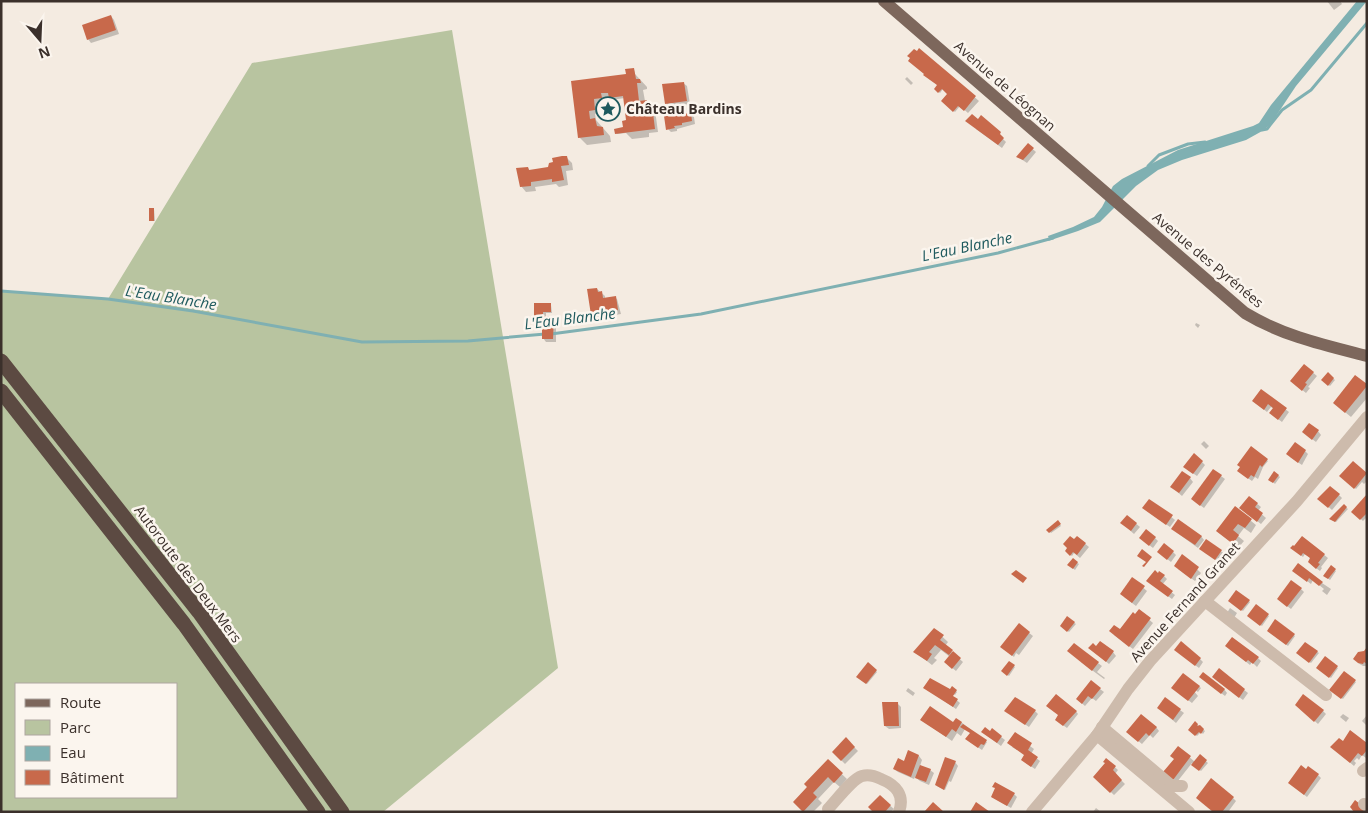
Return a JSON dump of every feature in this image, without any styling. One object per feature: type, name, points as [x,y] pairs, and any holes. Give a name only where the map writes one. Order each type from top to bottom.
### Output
[{"type":"highway","name":"Autoroute des Deux Mers","points":[[1,361],[199,612],[342,812]]},
{"type":"highway","points":[[1,391],[184,624],[318,812]]},
{"type":"main road","name":"Avenue de Léognan","points":[[884,1],[1121,206]]},
{"type":"main road","name":"Avenue des Pyrénées","points":[[1121,206],[1245,313],[1288,334],[1367,356]]},
{"type":"street","name":"Avenue Fernand Granet","points":[[1038,810],[1100,731],[1150,661],[1297,501],[1367,417]]},
{"type":"street","points":[[1205,601],[1326,695]]},
{"type":"street","points":[[1100,731],[1172,786],[1182,786]]},
{"type":"street","points":[[1100,731],[1189,812]]},
{"type":"street","points":[[828,809],[860,776],[870,775],[894,785],[900,793],[902,805],[899,812]]},
{"type":"green space","points":[[452,30],[558,668],[383,812],[1,812],[1,291],[108,299],[252,63]]},
{"type":"water","points":[[1357,1],[1367,1],[1296,86],[1272,122],[1264,130],[1246,140],[1182,160],[1158,170],[1136,186],[1100,222],[1048,241],[1048,236],[1094,217],[1102,207],[1113,186],[1122,179],[1178,150],[1259,123],[1271,105]]},
{"type":"building","points":[[111,15],[116,30],[87,40],[82,25]]},
{"type":"building","points":[[919,48],[976,96],[964,111],[958,106],[953,112],[941,101],[947,94],[942,89],[938,93],[934,89],[937,85],[908,61],[910,58],[907,56],[914,49],[917,51]]},
{"type":"building","points":[[634,68],[636,79],[640,79],[641,83],[637,83],[639,101],[647,100],[647,106],[652,105],[655,129],[615,134],[614,129],[623,127],[622,121],[626,120],[623,96],[609,98],[608,93],[601,93],[602,98],[594,99],[595,110],[589,111],[590,119],[595,118],[597,126],[603,127],[604,135],[578,138],[571,81],[626,74],[625,69]]},
{"type":"building","points":[[684,82],[687,101],[665,104],[662,84]]},
{"type":"building","points":[[691,113],[692,121],[666,130],[664,116]]},
{"type":"building","points":[[972,114],[978,119],[981,115],[1001,132],[1000,134],[1004,138],[998,145],[965,121]]},
{"type":"building","points":[[1028,143],[1034,148],[1023,160],[1016,157]]},
{"type":"building","points":[[567,156],[569,165],[561,166],[564,180],[552,182],[552,179],[531,182],[531,186],[520,187],[516,168],[528,167],[529,170],[548,167],[549,163],[553,162],[552,158]]},
{"type":"building","points":[[149,208],[154,208],[154,221],[149,221]]},
{"type":"building","points":[[597,288],[598,292],[602,291],[603,298],[616,296],[618,310],[591,315],[587,289]]},
{"type":"building","points":[[534,303],[551,303],[551,312],[543,312],[543,316],[554,316],[553,339],[542,339],[542,319],[534,319]]},
{"type":"building","points":[[1304,364],[1314,372],[1305,383],[1307,384],[1302,391],[1290,381]]},
{"type":"building","points":[[1328,372],[1334,378],[1328,386],[1321,380]]},
{"type":"building","points":[[1355,375],[1367,386],[1345,413],[1333,403]]},
{"type":"building","points":[[1261,389],[1287,408],[1278,420],[1269,413],[1273,408],[1268,404],[1264,410],[1252,401]]},
{"type":"building","points":[[1309,423],[1319,430],[1312,440],[1302,432]]},
{"type":"building","points":[[1295,442],[1306,450],[1298,463],[1286,454]]},
{"type":"building","points":[[1251,446],[1268,459],[1262,467],[1260,465],[1254,477],[1251,475],[1248,479],[1237,471],[1240,467],[1237,465]]},
{"type":"building","points":[[1194,453],[1203,461],[1193,474],[1183,467]]},
{"type":"building","points":[[1353,461],[1367,473],[1354,489],[1339,476]]},
{"type":"building","points":[[1213,469],[1222,475],[1200,506],[1191,499]]},
{"type":"building","points":[[1182,471],[1191,477],[1179,493],[1170,487]]},
{"type":"building","points":[[1274,471],[1279,475],[1273,483],[1268,480]]},
{"type":"building","points":[[1330,486],[1340,494],[1328,508],[1317,499]]},
{"type":"building","points":[[1367,494],[1367,513],[1360,520],[1351,512]]},
{"type":"building","points":[[1249,496],[1258,503],[1255,507],[1263,513],[1257,522],[1239,508]]},
{"type":"building","points":[[1149,499],[1173,515],[1166,525],[1142,508]]},
{"type":"building","points":[[1344,504],[1347,507],[1335,522],[1329,519]]},
{"type":"building","points":[[1235,506],[1252,519],[1245,528],[1238,524],[1233,530],[1239,535],[1233,544],[1216,531]]},
{"type":"building","points":[[1127,515],[1137,523],[1131,531],[1120,523]]},
{"type":"building","points":[[1178,519],[1202,536],[1195,545],[1171,529]]},
{"type":"building","points":[[1058,520],[1061,524],[1049,533],[1046,530]]},
{"type":"building","points":[[1146,529],[1156,537],[1149,546],[1139,538]]},
{"type":"building","points":[[1070,536],[1074,539],[1077,536],[1086,543],[1077,555],[1073,552],[1070,556],[1065,551],[1067,548],[1063,544]]},
{"type":"building","points":[[1302,536],[1325,554],[1316,569],[1308,562],[1310,558],[1303,553],[1301,556],[1290,548]]},
{"type":"building","points":[[1206,539],[1222,550],[1215,560],[1199,549]]},
{"type":"building","points":[[1164,543],[1174,551],[1167,560],[1157,552]]},
{"type":"building","points":[[1142,549],[1152,557],[1144,567],[1142,566],[1146,562],[1137,556]]},
{"type":"building","points":[[1182,554],[1199,567],[1191,579],[1174,566]]},
{"type":"building","points":[[1073,558],[1078,562],[1073,569],[1067,565]]},
{"type":"building","points":[[1298,563],[1323,582],[1319,586],[1309,578],[1307,582],[1292,571]]},
{"type":"building","points":[[1331,565],[1336,569],[1328,579],[1323,576]]},
{"type":"building","points":[[1016,570],[1027,578],[1023,583],[1011,574]]},
{"type":"building","points":[[1155,570],[1165,575],[1160,581],[1173,591],[1168,597],[1146,581]]},
{"type":"building","points":[[1132,577],[1145,586],[1132,603],[1120,594]]},
{"type":"building","points":[[1291,580],[1302,588],[1287,607],[1277,599]]},
{"type":"building","points":[[1236,590],[1250,600],[1241,611],[1228,601]]},
{"type":"building","points":[[1256,604],[1269,614],[1260,626],[1247,616]]},
{"type":"building","points":[[1139,609],[1151,618],[1129,647],[1109,631],[1114,625],[1120,629],[1133,612],[1135,614]]},
{"type":"building","points":[[1067,616],[1075,622],[1067,632],[1060,626]]},
{"type":"building","points":[[1275,619],[1295,634],[1286,645],[1267,631]]},
{"type":"building","points":[[1019,623],[1030,632],[1012,656],[1000,647]]},
{"type":"building","points":[[934,628],[944,635],[940,640],[953,650],[949,655],[935,645],[929,652],[932,654],[927,661],[913,652]]},
{"type":"building","points":[[1232,637],[1259,657],[1253,664],[1248,660],[1246,662],[1225,646]]},
{"type":"building","points":[[1100,641],[1114,651],[1106,662],[1088,648],[1093,643],[1096,646]]},
{"type":"building","points":[[1181,641],[1201,658],[1195,666],[1174,650]]},
{"type":"building","points":[[1305,642],[1318,651],[1309,663],[1296,653]]},
{"type":"building","points":[[1074,643],[1099,662],[1092,671],[1067,651]]},
{"type":"building","points":[[1367,647],[1367,664],[1364,662],[1363,664],[1358,663],[1353,659],[1358,652],[1364,651]]},
{"type":"building","points":[[953,651],[961,658],[952,669],[944,662]]},
{"type":"building","points":[[1325,656],[1338,666],[1329,678],[1316,668]]},
{"type":"building","points":[[1009,661],[1015,665],[1007,676],[1001,671]]},
{"type":"building","points":[[868,662],[877,670],[866,684],[856,677]]},
{"type":"building","points":[[1219,668],[1245,689],[1239,698],[1212,677]]},
{"type":"building","points":[[1344,671],[1356,680],[1341,699],[1329,690]]},
{"type":"building","points":[[1203,672],[1225,689],[1221,694],[1199,677]]},
{"type":"building","points":[[1183,673],[1200,686],[1188,701],[1171,688]]},
{"type":"building","points":[[930,678],[950,689],[952,686],[957,690],[953,696],[958,699],[953,707],[923,688]]},
{"type":"building","points":[[1091,680],[1101,688],[1092,699],[1088,696],[1082,704],[1076,699]]},
{"type":"building","points":[[1056,694],[1077,711],[1063,726],[1055,720],[1058,715],[1046,706]]},
{"type":"building","points":[[1303,694],[1324,710],[1314,722],[1295,705]]},
{"type":"building","points":[[1015,697],[1036,710],[1025,725],[1004,711]]},
{"type":"building","points":[[1165,697],[1181,709],[1173,720],[1157,708]]},
{"type":"building","points":[[882,702],[898,702],[899,726],[884,726]]},
{"type":"building","points":[[930,706],[953,722],[956,718],[962,722],[956,732],[952,729],[946,737],[920,720]]},
{"type":"building","points":[[1141,714],[1157,727],[1149,736],[1146,733],[1138,742],[1126,732]]},
{"type":"building","points":[[1195,721],[1198,724],[1197,726],[1200,725],[1204,729],[1201,734],[1199,732],[1195,736],[1188,730]]},
{"type":"building","points":[[963,724],[987,740],[984,745],[981,744],[978,748],[965,739],[970,733],[960,727]]},
{"type":"building","points":[[985,727],[990,731],[992,728],[1002,736],[997,743],[981,732]]},
{"type":"building","points":[[1350,730],[1367,743],[1367,750],[1362,756],[1358,753],[1350,763],[1330,747],[1339,738],[1343,741]]},
{"type":"building","points":[[1015,732],[1032,743],[1028,750],[1038,757],[1031,767],[1021,760],[1024,755],[1007,743]]},
{"type":"building","points":[[846,737],[855,747],[841,761],[832,752]]},
{"type":"building","points":[[1178,746],[1191,756],[1173,780],[1163,772],[1174,759],[1170,756]]},
{"type":"building","points":[[908,750],[919,755],[911,777],[893,769],[898,758],[904,761]]},
{"type":"building","points":[[1200,754],[1207,760],[1199,771],[1191,765]]},
{"type":"building","points":[[945,757],[956,761],[944,790],[935,785]]},
{"type":"building","points":[[1106,758],[1116,766],[1113,770],[1122,780],[1110,793],[1093,777],[1105,763],[1103,762]]},
{"type":"building","points":[[828,759],[843,773],[834,783],[828,777],[813,793],[817,797],[803,812],[793,802],[807,787],[804,784]]},
{"type":"building","points":[[920,765],[931,769],[926,782],[915,778]]},
{"type":"building","points":[[1301,765],[1306,769],[1308,766],[1319,774],[1304,795],[1288,783]]},
{"type":"building","points":[[1211,778],[1234,797],[1222,812],[1213,812],[1196,798]]},
{"type":"building","points":[[995,782],[1015,793],[1007,806],[991,797],[995,788],[992,787]]},
{"type":"building","points":[[880,795],[891,805],[885,812],[873,812],[868,807]]},
{"type":"building","points":[[1355,800],[1367,812],[1354,812],[1350,807]]},
{"type":"building","points":[[933,802],[944,812],[924,812]]},
{"type":"building","points":[[976,802],[990,812],[970,812]]},
{"type":"waterway","name":"L'Eau Blanche","points":[[1262,130],[1267,129],[1282,110],[1311,90],[1367,23]]},
{"type":"waterway","name":"L'Eau Blanche","points":[[1148,166],[1159,155],[1188,144],[1205,142]]},
{"type":"waterway","name":"L'Eau Blanche","points":[[551,334],[701,314],[998,253],[1053,238]]},
{"type":"waterway","name":"L'Eau Blanche","points":[[1,291],[108,299],[193,311],[362,342],[468,341],[545,334]]},
{"type":"place","name":"Château Bardins","points":[[608,109]]}]
